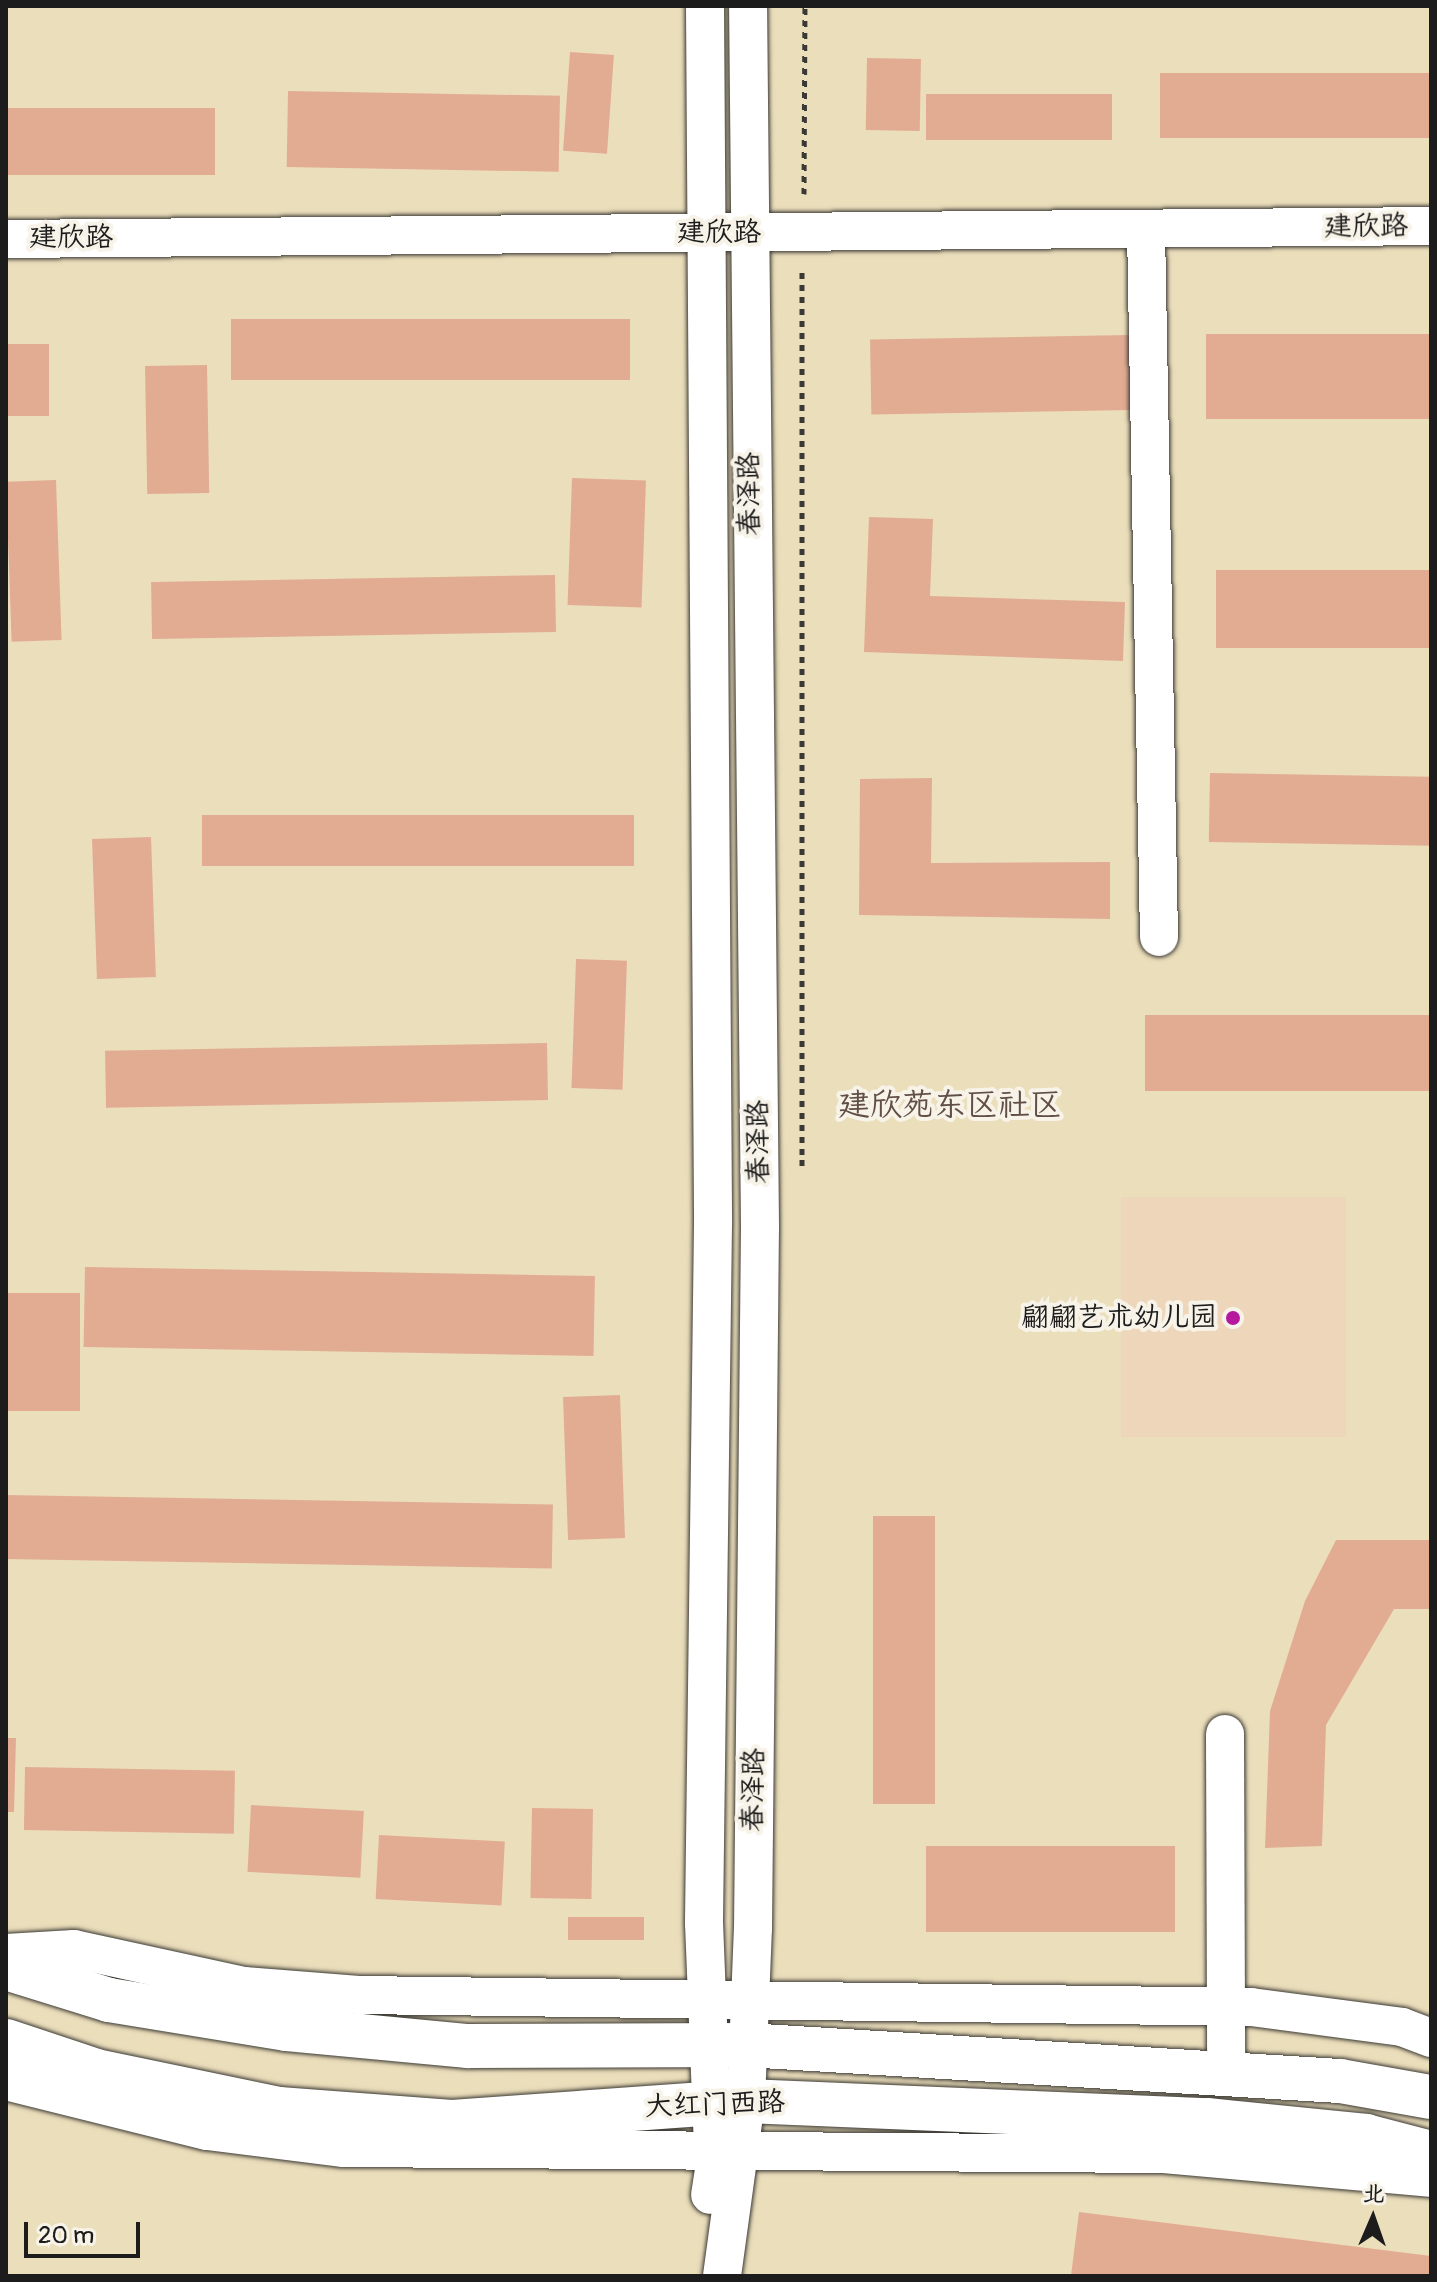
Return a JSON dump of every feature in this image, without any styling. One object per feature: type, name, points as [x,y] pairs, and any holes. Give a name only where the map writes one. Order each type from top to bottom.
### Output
[{"type":"main road","name":"大红门西路","points":[[6,1968],[109,2000],[287,2029],[468,2046],[728,2045],[1226,2072],[1340,2081],[1431,2097]]},
{"type":"main road","name":"大红门西路","points":[[6,2041],[96,2071],[239,2101],[359,2115],[452,2122],[729,2101],[1207,2120],[1366,2136],[1431,2153]]},
{"type":"main road","points":[[239,2101],[266,2138]]},
{"type":"main road","points":[[323,2145],[359,2115]]},
{"type":"street","name":"春泽路","points":[[705,6],[713,1208],[707,2002],[728,2045],[729,2101],[722,2276]]},
{"type":"street","name":"春泽路","points":[[728,2045],[749,2001],[760,1227],[747,232],[748,6]]},
{"type":"street","name":"建欣路","points":[[6,239],[1431,226]]},
{"type":"street","points":[[1146,229],[1159,937]]},
{"type":"street","points":[[1225,1734],[1226,2072]]},
{"type":"street","points":[[6,1953],[74,1949],[244,1986],[359,1995],[707,2002],[1224,2006],[1402,2027],[1431,2038]]},
{"type":"street","points":[[6,2081],[207,2131],[323,2145],[1163,2154],[1431,2178]]},
{"type":"street","name":"春泽路","points":[[697,2276],[726,2148]]},
{"type":"shaded area","name":"翩翩艺术幼儿园","points":[[1121,1197],[1346,1197],[1346,1437],[1121,1437]]},
{"type":"building","points":[[570,52],[614,55],[607,154],[563,151]]},
{"type":"building","points":[[867,58],[921,59],[920,131],[866,130]]},
{"type":"building","points":[[1160,73],[1431,73],[1431,138],[1160,138]]},
{"type":"building","points":[[288,91],[560,96],[559,172],[287,167]]},
{"type":"building","points":[[926,94],[1112,94],[1112,140],[926,140]]},
{"type":"building","points":[[6,108],[215,108],[215,175],[6,175]]},
{"type":"building","points":[[231,319],[630,319],[630,380],[231,380]]},
{"type":"building","points":[[1206,334],[1431,334],[1431,419],[1206,419]]},
{"type":"building","points":[[1130,335],[1131,410],[871,415],[870,340]]},
{"type":"building","points":[[6,344],[49,344],[49,416],[6,416]]},
{"type":"building","points":[[207,365],[209,493],[147,494],[145,366]]},
{"type":"building","points":[[572,478],[646,481],[642,608],[568,605]]},
{"type":"building","points":[[56,480],[62,640],[12,642],[6,482]]},
{"type":"building","points":[[869,517],[933,519],[930,596],[1125,602],[1123,661],[864,652]]},
{"type":"building","points":[[1216,570],[1431,570],[1431,648],[1216,648]]},
{"type":"building","points":[[555,575],[556,632],[152,639],[151,582]]},
{"type":"building","points":[[1210,773],[1431,777],[1430,846],[1209,842]]},
{"type":"building","points":[[932,778],[931,863],[1110,862],[1110,919],[859,915],[860,779]]},
{"type":"building","points":[[202,815],[634,815],[634,866],[202,866]]},
{"type":"building","points":[[151,837],[156,977],[97,979],[92,839]]},
{"type":"building","points":[[576,959],[627,961],[622,1090],[571,1088]]},
{"type":"building","points":[[1145,1015],[1431,1015],[1431,1091],[1145,1091]]},
{"type":"building","points":[[547,1043],[548,1100],[106,1108],[105,1051]]},
{"type":"building","points":[[85,1267],[595,1276],[594,1356],[84,1347]]},
{"type":"building","points":[[8,1293],[80,1293],[80,1411],[8,1411]]},
{"type":"building","points":[[620,1395],[625,1538],[568,1540],[563,1397]]},
{"type":"building","points":[[6,1495],[553,1505],[552,1569],[6,1559]]},
{"type":"building","points":[[873,1516],[935,1516],[935,1804],[873,1804]]},
{"type":"building","points":[[1336,1540],[1431,1540],[1431,1609],[1394,1609],[1326,1725],[1322,1846],[1265,1848],[1270,1711],[1305,1601]]},
{"type":"building","points":[[6,1738],[16,1738],[14,1812],[6,1812]]},
{"type":"building","points":[[25,1767],[235,1771],[234,1834],[24,1830]]},
{"type":"building","points":[[251,1805],[364,1811],[360,1878],[247,1872]]},
{"type":"building","points":[[532,1808],[593,1809],[591,1899],[530,1898]]},
{"type":"building","points":[[379,1835],[505,1842],[501,1906],[376,1899]]},
{"type":"building","points":[[926,1846],[1175,1846],[1175,1932],[926,1932]]},
{"type":"building","points":[[568,1917],[644,1917],[644,1940],[568,1940]]},
{"type":"building","points":[[1079,2212],[1431,2256],[1431,2276],[1071,2276]]},
{"type":"place","name":"翩翩艺术幼儿园","points":[[1233,1318]]},
{"type":"district","name":"建欣苑东区社区","points":[[950,1105]]}]
